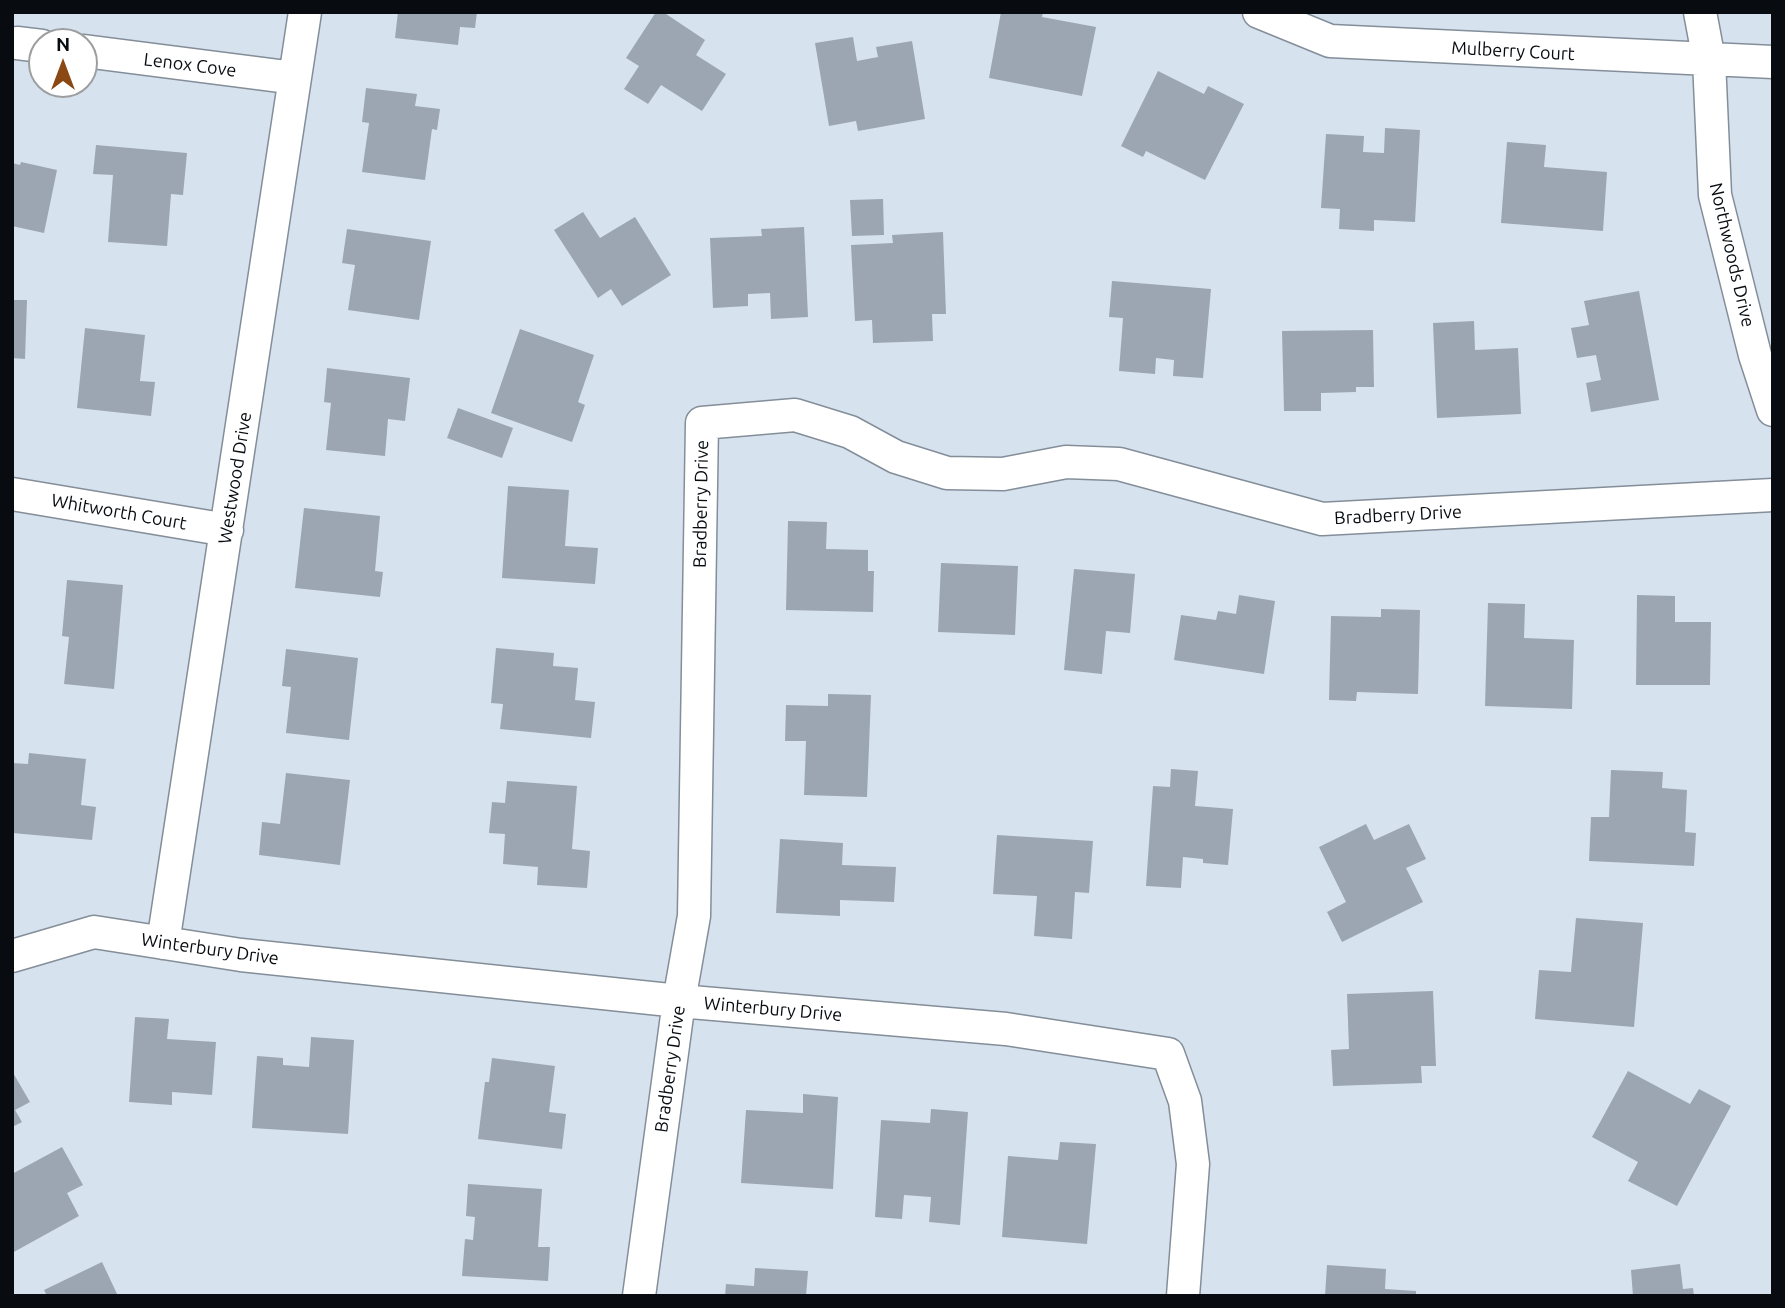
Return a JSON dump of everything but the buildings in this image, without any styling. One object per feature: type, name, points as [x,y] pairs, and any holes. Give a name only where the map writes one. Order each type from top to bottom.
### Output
[{"type":"street","name":"Westwood Drive","points":[[163,943],[305,12]]},
{"type":"street","name":"Mulberry Court","points":[[1258,12],[1330,41],[1773,62]]},
{"type":"street","name":"Northwoods Drive","points":[[1700,12],[1709,60],[1715,195],[1755,355],[1773,410]]},
{"type":"street","name":"Lenox Cove","points":[[98,53],[295,78]]},
{"type":"street","name":"Bradberry Drive","points":[[639,1296],[679,1001],[694,916],[702,423],[795,415],[850,432],[896,457],[947,473],[1003,474],[1066,461],[1119,464],[1322,519],[1773,495]]},
{"type":"street","name":"Whitworth Court","points":[[12,494],[227,530]]},
{"type":"street","name":"Winterbury Drive","points":[[12,956],[94,932],[241,955],[679,1001],[1006,1030],[1168,1054],[1185,1101],[1193,1164],[1183,1296]]}]
